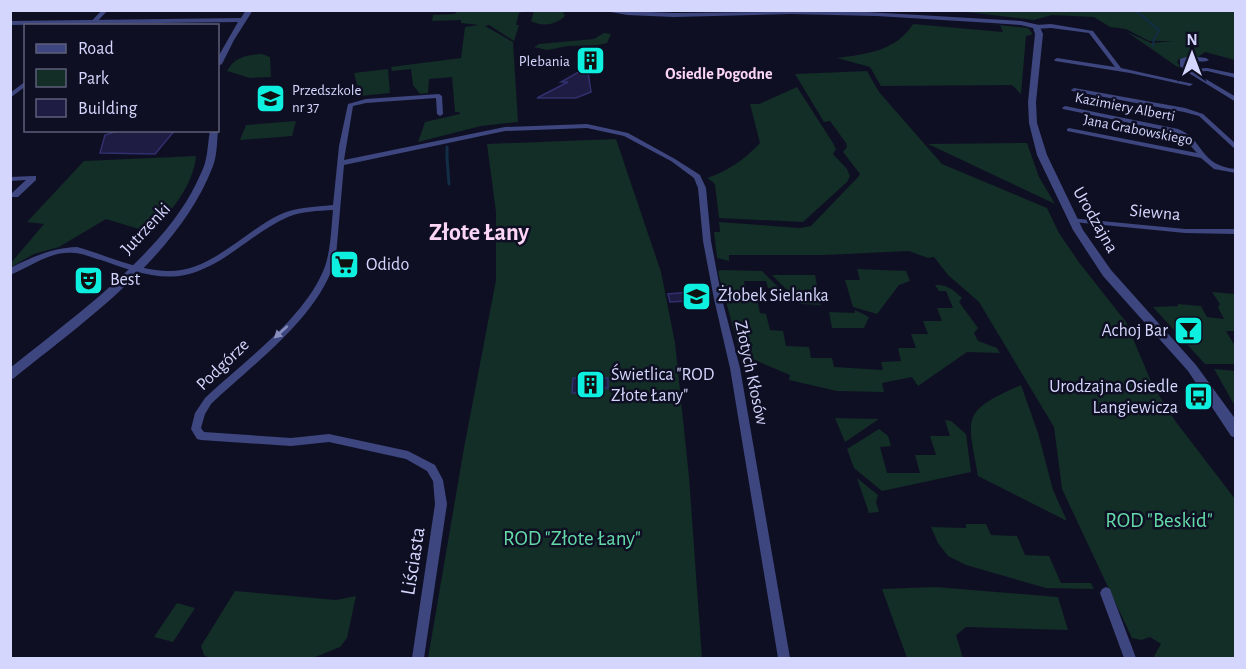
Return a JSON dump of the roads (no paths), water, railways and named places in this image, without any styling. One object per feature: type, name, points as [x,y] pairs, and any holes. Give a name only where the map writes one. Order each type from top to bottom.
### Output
[{"type":"street","points":[[91,24],[106,10]]},
{"type":"street","points":[[219,62],[250,10]]},
{"type":"street","points":[[603,10],[685,16],[894,13],[1051,26],[1091,32],[1120,70]]},
{"type":"street","points":[[10,23],[91,24],[242,20]]},
{"type":"street","name":"Urodzajna","points":[[1033,26],[1039,34],[1032,102],[1033,123],[1042,155],[1073,220],[1100,263],[1192,368],[1236,432]]},
{"type":"street","points":[[1206,60],[1189,58],[1182,60],[1182,65],[1236,100]]},
{"type":"street","points":[[1057,60],[1190,84]]},
{"type":"street","points":[[1189,71],[1210,70],[1236,76]]},
{"type":"street","points":[[10,96],[24,85]]},
{"type":"street","points":[[1074,90],[1185,110],[1201,115],[1236,148]]},
{"type":"street","name":"Podgórze","points":[[433,471],[428,464],[408,455],[329,438],[291,442],[214,439],[201,436],[196,429],[200,413],[208,401],[296,319],[319,288],[328,268],[342,163],[342,144],[350,105],[439,96],[440,114]]},
{"type":"street","name":"Kazimiery Alberti","points":[[1065,108],[1181,132],[1211,165],[1224,171],[1236,171]]},
{"type":"street","name":"Złotych Kłosów","points":[[342,163],[505,129],[587,126],[627,134],[673,160],[697,177],[702,188],[707,242],[718,299],[735,368],[784,658]]},
{"type":"street","name":"Jana Grabowskiego","points":[[1069,129],[1201,156]]},
{"type":"street","name":"Jutrzenki","points":[[10,375],[136,267],[174,228],[192,203],[209,168],[213,154],[214,132]]},
{"type":"street","points":[[10,179],[33,178],[15,195]]},
{"type":"street","points":[[10,272],[43,255],[68,250],[155,273],[183,272],[211,262],[282,217],[314,209],[336,207]]},
{"type":"street","name":"Siewna","points":[[1073,220],[1185,231],[1236,232]]},
{"type":"street","name":"Liściasta","points":[[418,658],[441,504],[438,480],[433,471]]},
{"type":"street","points":[[1106,593],[1130,658]]},
{"type":"waterway","points":[[1135,10],[1159,30],[1154,38],[1153,46]]},
{"type":"waterway","points":[[447,147],[447,157]]},
{"type":"waterway","points":[[447,158],[449,184]]},
{"type":"place","name":"Plebania","points":[[591,61]]},
{"type":"place","name":"Przedszkole nr 37","points":[[271,99]]},
{"type":"place","name":"Odido","points":[[345,265]]},
{"type":"place","name":"Best","points":[[89,280]]},
{"type":"place","name":"Żłobek Sielanka","points":[[697,296]]},
{"type":"place","name":"Achoj Bar","points":[[1189,331]]},
{"type":"place","name":"Świetlica \"ROD Złote Łany\"","points":[[590,385]]},
{"type":"place","name":"Urodzajna Osiedle Langiewicza","points":[[1199,397]]},
{"type":"district","name":"Osiedle Pogodne","points":[[719,74]]},
{"type":"district","name":"Złote Łany","points":[[479,233]]},
{"type":"park label","name":"ROD \"Beskid\"","points":[[1159,520]]},
{"type":"park label","name":"ROD \"Złote Łany\"","points":[[572,538]]}]
